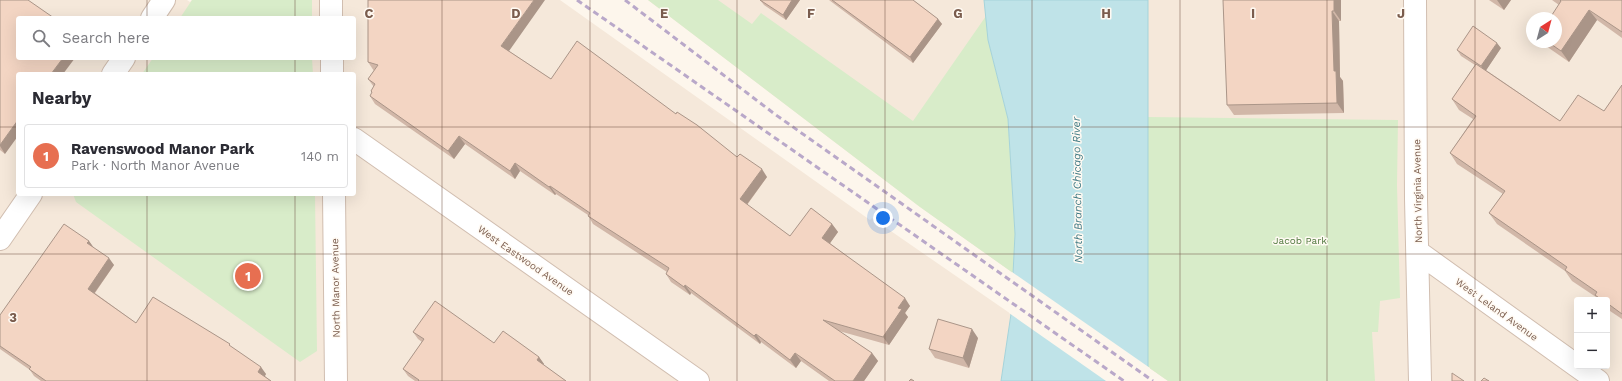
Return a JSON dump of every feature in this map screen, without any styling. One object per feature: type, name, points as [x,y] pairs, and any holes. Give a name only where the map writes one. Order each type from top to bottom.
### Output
[{"type":"street","points":[[331,0],[331,16]]},
{"type":"street","name":"North Virginia Avenue","points":[[1415,0],[1420,381]]},
{"type":"street","points":[[114,72],[123,60]]},
{"type":"street","points":[[332,60],[332,72]]},
{"type":"street","name":"West Eastwood Avenue","points":[[356,140],[698,381]]},
{"type":"street","points":[[0,239],[30,196]]},
{"type":"street","name":"North Manor Avenue","points":[[334,196],[336,381]]},
{"type":"street","name":"West Leland Avenue","points":[[1418,252],[1574,364]]},
{"type":"street","name":"West Leland Avenue","points":[[1581,369],[1598,381]]},
{"type":"shaded area","points":[[0,0],[187,0],[190,2],[192,0],[560,0],[870,220],[872,218],[1011,314],[1001,381],[0,381]]},
{"type":"shaded area","points":[[648,0],[984,0],[1015,234],[1013,273],[920,207]]},
{"type":"shaded area","points":[[1148,0],[1622,0],[1622,381],[1168,381],[1148,367]]},
{"type":"green space","points":[[192,0],[312,0],[312,16],[181,16]]},
{"type":"green space","points":[[648,0],[718,0],[752,24],[761,13],[913,121],[986,16],[988,40],[1008,119],[1015,234],[1013,273],[920,207]]},
{"type":"green space","points":[[152,60],[312,60],[313,72],[143,72]]},
{"type":"green space","name":"Jacob Park","points":[[1148,117],[1398,120],[1397,185],[1400,298],[1380,301],[1378,332],[1372,332],[1375,381],[1168,381],[1148,367]]},
{"type":"green space","points":[[74,196],[315,196],[317,351],[300,362],[76,202]]},
{"type":"water","name":"North Branch Chicago River","points":[[984,0],[1148,0],[1148,381],[1001,381],[1011,314],[1015,234],[1008,119],[988,40]]},
{"type":"pier","points":[[1012,272],[1150,368],[1150,381],[1106,381],[1009,313]]},
{"type":"building","points":[[0,0],[28,0],[51,16],[16,16],[16,60],[62,60],[52,72],[16,72],[16,123],[0,145]]},
{"type":"building","points":[[368,0],[534,0],[501,46],[551,79],[577,41],[676,114],[677,112],[697,125],[737,157],[740,154],[762,169],[740,199],[790,236],[811,208],[832,224],[822,238],[905,298],[898,308],[902,309],[883,337],[823,320],[872,353],[853,381],[835,381],[795,353],[790,360],[756,334],[754,336],[685,285],[684,287],[666,274],[669,268],[588,216],[590,213],[515,163],[510,171],[459,136],[448,151],[370,96],[375,84],[368,79],[378,65],[368,62]]},
{"type":"building","points":[[760,0],[792,0],[783,15]]},
{"type":"building","points":[[832,0],[913,0],[938,19],[910,57]]},
{"type":"building","points":[[1223,0],[1334,0],[1334,11],[1332,11],[1334,71],[1336,71],[1337,103],[1227,105]]},
{"type":"building","points":[[1560,0],[1622,0],[1622,32],[1589,10],[1561,51],[1557,48],[1562,48],[1562,12],[1554,12],[1561,1]]},
{"type":"building","points":[[1473,26],[1497,43],[1481,66],[1457,50]]},
{"type":"building","points":[[1476,64],[1560,121],[1578,95],[1604,111],[1622,85],[1622,314],[1610,305],[1610,297],[1598,297],[1595,295],[1597,292],[1565,270],[1567,267],[1489,213],[1505,191],[1450,153],[1476,116],[1452,99]]},
{"type":"building","points":[[64,224],[89,241],[87,243],[109,258],[88,289],[136,323],[153,297],[230,344],[229,345],[261,367],[258,372],[271,381],[46,381],[29,369],[31,367],[0,346],[0,315]]},
{"type":"building","points":[[435,301],[494,343],[503,331],[539,357],[537,360],[566,381],[418,381],[419,380],[403,369],[424,339],[413,332]]},
{"type":"building","points":[[938,319],[972,329],[963,358],[929,349]]},
{"type":"building","points":[[1452,373],[1464,381],[1452,381]]},
{"type":"building","points":[[1484,378],[1489,381],[1481,381]]},
{"type":"railway","points":[[577,0],[1124,381]]},
{"type":"railway","points":[[625,0],[776,115],[1153,381]]},
{"type":"place","name":"Ravenswood Manor Park","points":[[248,276]]}]
